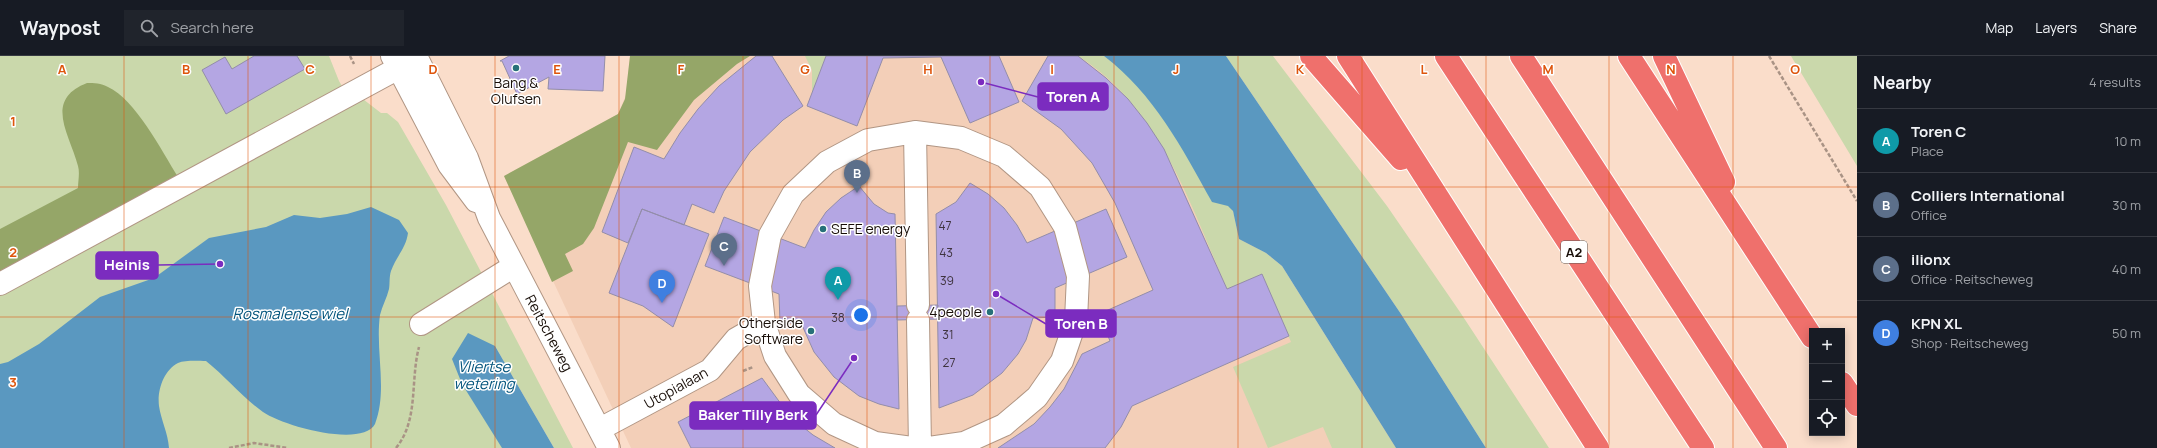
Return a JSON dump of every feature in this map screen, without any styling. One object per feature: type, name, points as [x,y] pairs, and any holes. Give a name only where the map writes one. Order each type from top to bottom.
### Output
[{"type":"highway","points":[[1312,56],[1452,217]]},
{"type":"highway","points":[[1348,56],[1598,448]]},
{"type":"highway","name":"A2","points":[[1446,56],[1703,448]]},
{"type":"highway","points":[[1521,56],[1776,448]]},
{"type":"highway","points":[[1629,56],[1809,332]]},
{"type":"highway","points":[[1664,56],[1762,262]]},
{"type":"highway","points":[[1845,388],[1857,406]]},
{"type":"street","points":[[0,284],[395,62],[416,57]]},
{"type":"street","name":"Reitscheweg","points":[[416,57],[468,158],[489,218],[605,439]]},
{"type":"street","name":"Reitscheweg","points":[[395,62],[449,165],[489,218]]},
{"type":"street","points":[[915,132],[920,448]]},
{"type":"street","points":[[912,448],[875,443],[834,424],[799,394],[775,356],[764,323],[760,286],[770,235],[793,194],[827,162],[868,140],[915,132],[961,138],[1004,156],[1040,187],[1065,227],[1078,276],[1076,320],[1062,361],[1037,397],[1004,425],[964,443],[929,448]]},
{"type":"street","points":[[421,324],[514,266]]},
{"type":"street","name":"Utopialaan","points":[[605,439],[710,370],[736,339],[764,323]]},
{"type":"path","points":[[1769,56],[1857,201]]},
{"type":"path","points":[[396,448],[403,440],[411,415],[416,365],[424,329],[421,324]]},
{"type":"path","points":[[229,448],[254,443],[288,448]]},
{"type":"shaded area","points":[[630,56],[1122,56],[1399,448],[631,448],[504,176],[618,114],[626,95]]},
{"type":"green space","points":[[0,56],[329,56],[339,81],[350,100],[359,96],[381,113],[387,113],[398,122],[446,205],[573,448],[554,448],[495,346],[543,448],[0,448]]},
{"type":"green space","points":[[630,56],[750,56],[737,64],[694,100],[657,150],[628,142],[594,228],[583,244],[565,254],[573,271],[552,282],[504,176],[618,114],[625,99]]},
{"type":"green space","points":[[805,56],[826,56],[812,94],[812,70]]},
{"type":"green space","points":[[1078,56],[1104,56],[1124,71],[1141,89],[1233,211],[1239,239],[1266,253],[1282,266],[1396,448],[1332,448],[1323,427],[1268,448],[1233,367],[1291,342],[1262,274],[1227,289],[1186,192],[1170,160],[1152,130],[1131,102],[1106,77]]},
{"type":"green space","points":[[1226,56],[1273,56],[1387,206],[1460,312],[1549,448],[1486,448],[1401,314]]},
{"type":"green space","points":[[1791,56],[1857,56],[1857,166]]},
{"type":"green space","points":[[87,83],[105,86],[118,93],[128,102],[156,140],[178,177],[0,274],[0,229],[78,188],[79,169],[66,131],[63,119],[63,109],[66,99],[74,90]]},
{"type":"water","points":[[1104,56],[1226,56],[1401,314],[1486,448],[1396,448],[1282,266],[1266,253],[1239,239],[1233,211],[1228,206],[1212,202],[1166,123],[1138,87]]},
{"type":"water","name":"Rosmalense wiel","points":[[371,207],[399,220],[408,233],[403,248],[391,271],[389,289],[380,315],[379,342],[381,398],[375,424],[367,431],[355,434],[322,432],[273,418],[255,406],[206,361],[188,361],[178,363],[173,366],[165,375],[160,387],[159,406],[169,448],[0,448],[0,364],[8,362],[39,344],[100,297],[154,278],[209,238],[266,227],[294,215],[320,218],[347,214]]},
{"type":"water","name":"Vliertse wetering","points":[[468,333],[495,346],[554,448],[502,448],[462,384],[452,359]]},
{"type":"building","points":[[254,56],[297,56],[305,69],[226,114],[202,70],[225,57],[232,69]]},
{"type":"building","points":[[509,56],[605,56],[603,91],[548,89],[549,77],[517,94],[502,61],[500,61]]},
{"type":"building","points":[[756,56],[772,56],[803,106],[783,120],[750,152],[724,191],[714,213],[692,204],[684,225],[642,209],[628,243],[602,232],[634,147],[664,159],[680,133],[698,109],[719,86]]},
{"type":"building","points":[[826,56],[999,56],[1019,102],[970,123],[941,57],[883,58],[857,126],[807,106]]},
{"type":"building","points":[[1048,56],[1078,56],[1106,78],[1128,99],[1147,123],[1164,149],[1227,289],[1262,274],[1289,336],[1132,406],[1121,427],[1105,448],[998,448],[1034,424],[1050,407],[1064,389],[1082,354],[1110,341],[1099,314],[1153,290],[1115,203],[1092,163],[1061,129],[1022,101]]},
{"type":"building","points":[[970,183],[988,194],[1004,208],[1017,225],[1027,243],[1106,209],[1127,257],[1055,288],[1055,317],[1033,318],[1026,340],[1018,354],[1002,373],[973,395],[939,408],[936,214],[956,202]]},
{"type":"building","points":[[859,186],[874,204],[888,213],[895,214],[899,409],[879,404],[859,396],[834,377],[814,352],[801,323],[780,323],[779,294],[705,266],[724,217],[805,248],[814,230],[826,212],[841,198]]},
{"type":"building","points":[[642,209],[709,234],[673,327],[643,306],[609,293]]},
{"type":"building","points":[[938,305],[938,319],[897,320],[897,306]]},
{"type":"building","points":[[762,378],[784,408],[798,423],[813,435],[835,448],[691,448],[678,422]]},
{"type":"place","name":"Bang & Olufsen","points":[[516,68]]},
{"type":"place","name":"Toren A","points":[[981,82]]},
{"type":"place","name":"Colliers International","points":[[857,193]]},
{"type":"place","name":"SEFE energy","points":[[823,229]]},
{"type":"place","name":"Heinis","points":[[220,264]]},
{"type":"place","name":"ilionx","points":[[724,266]]},
{"type":"place","name":"Toren B","points":[[996,294]]},
{"type":"place","name":"Toren C","points":[[838,300]]},
{"type":"place","name":"KPN XL","points":[[662,303]]},
{"type":"place","name":"4people","points":[[990,312]]},
{"type":"place","name":"Otherside Software","points":[[811,331]]},
{"type":"place","name":"Baker Tilly Berk","points":[[854,358]]}]
